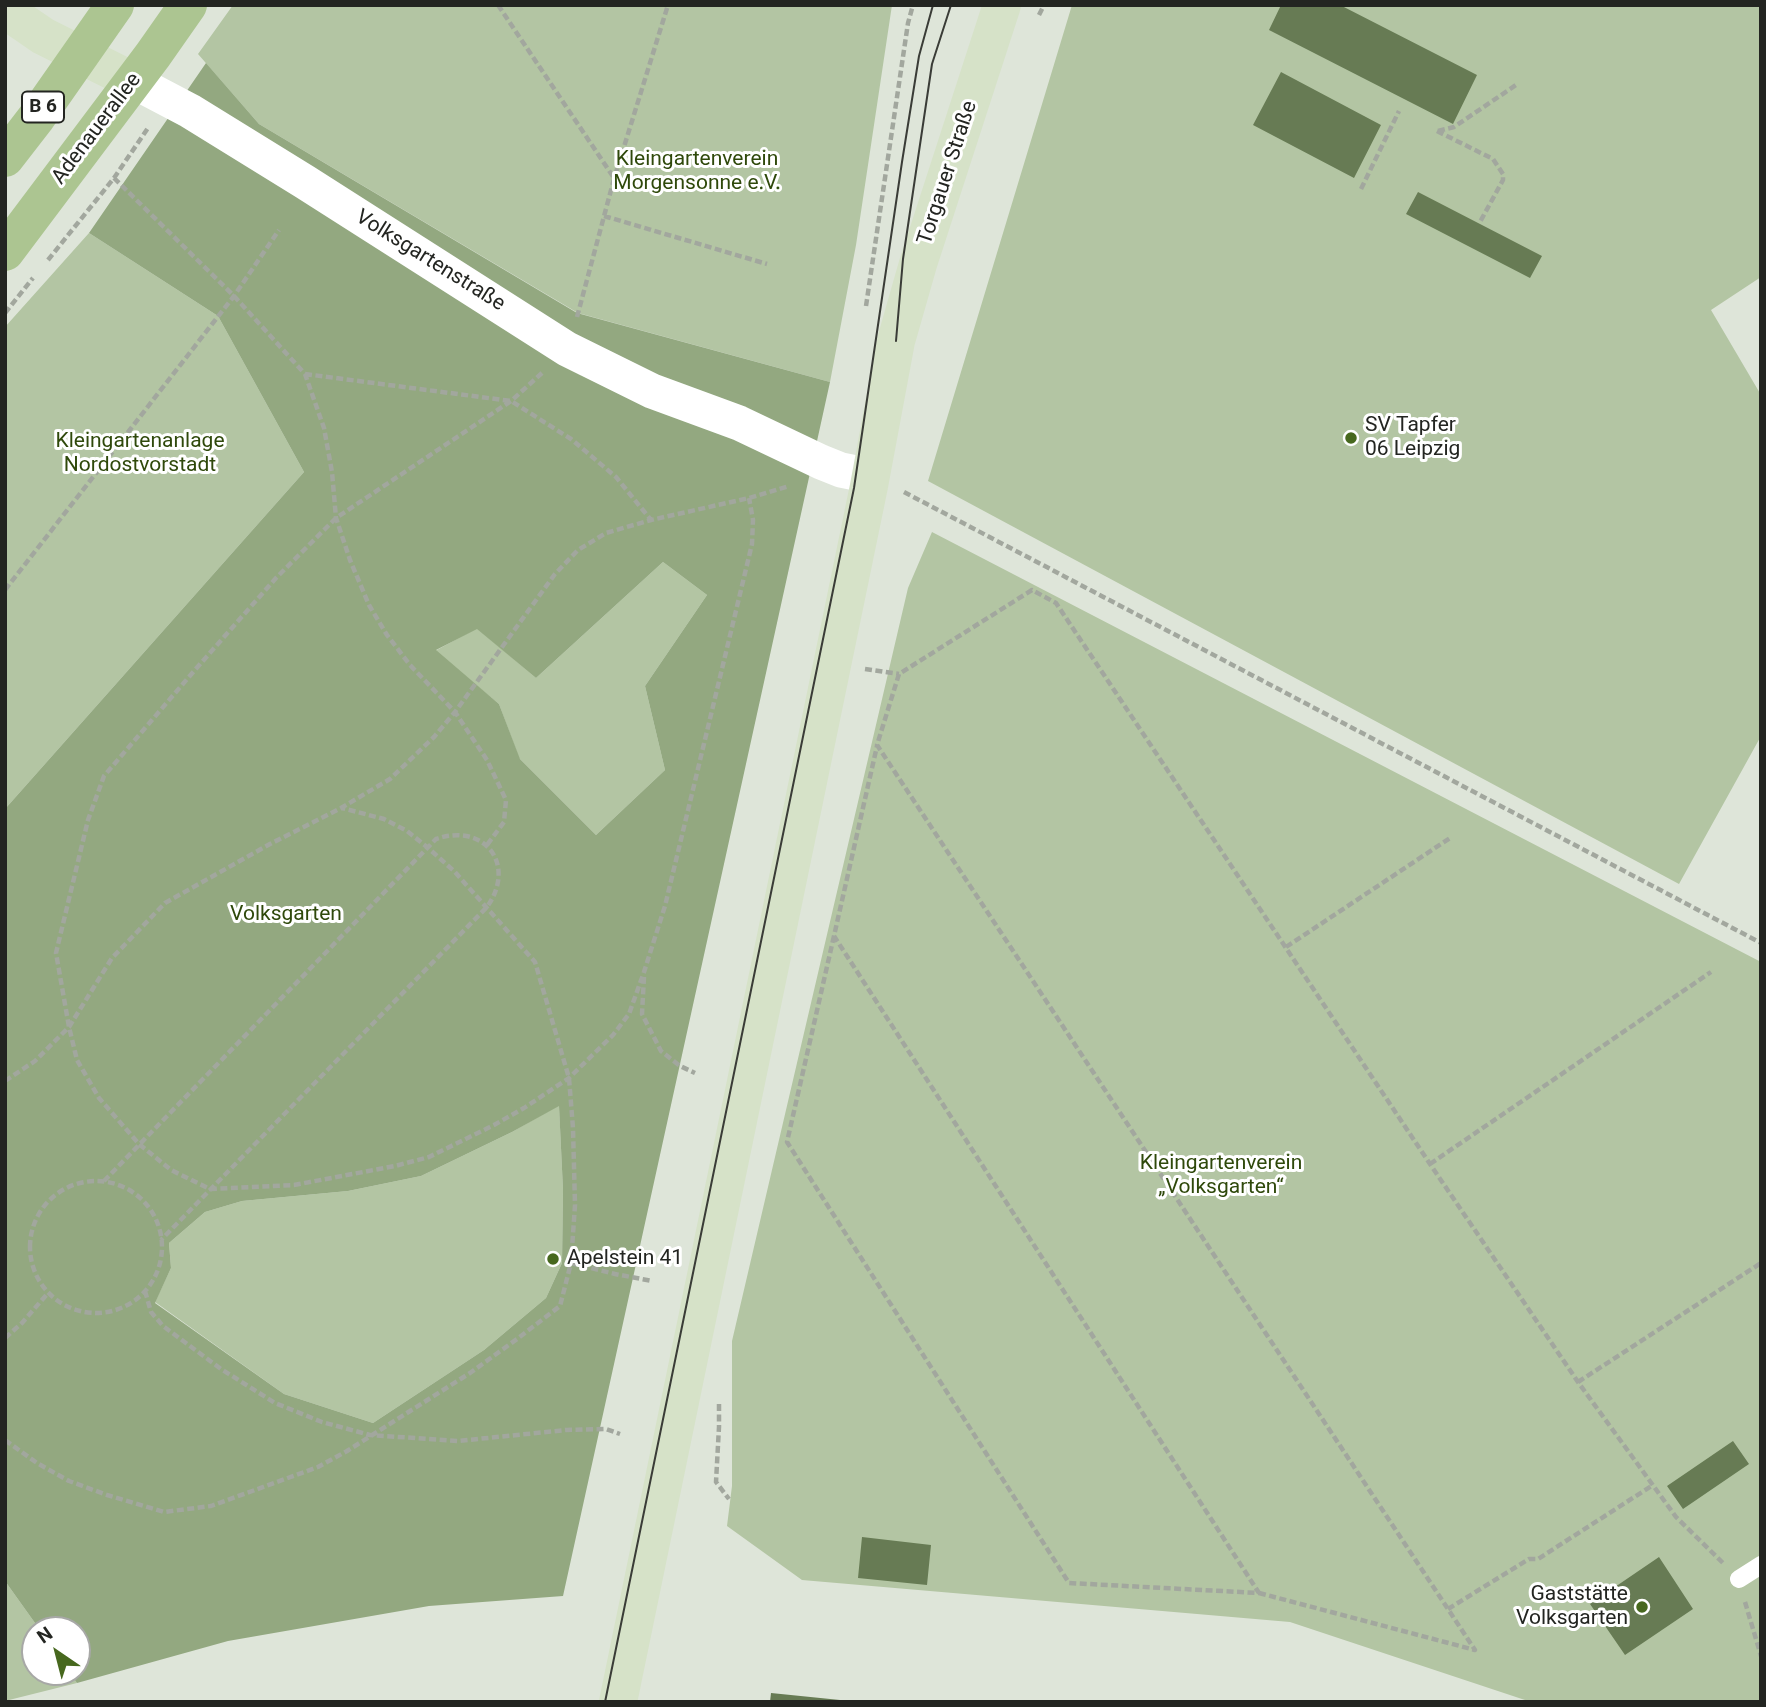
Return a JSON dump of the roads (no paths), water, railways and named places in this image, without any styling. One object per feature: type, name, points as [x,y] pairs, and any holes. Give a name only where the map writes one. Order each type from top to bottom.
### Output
[{"type":"main road","name":"B 6","points":[[5,158],[115,5]]},
{"type":"main road","name":"Adenauerallee","points":[[5,252],[188,5]]},
{"type":"main road","name":"Torgauer Straße","points":[[618,1702],[856,473],[918,264],[1002,5]]},
{"type":"main road","name":"Volksgartenstraße","points":[[5,10],[43,36],[133,81]]},
{"type":"street","name":"Volksgartenstraße","points":[[133,81],[190,111],[305,182],[567,349],[652,391],[739,424],[821,462],[856,473]]},
{"type":"lane","points":[[1739,1579],[1761,1565]]},
{"type":"tram line","points":[[605,1702],[854,488],[919,56],[933,5]]},
{"type":"tram line","points":[[896,341],[903,259],[932,64],[951,5]]},
{"type":"place","name":"SV Tapfer 06 Leipzig","points":[[1351,438]]},
{"type":"place","name":"Apelstein 41","points":[[553,1259]]},
{"type":"place","name":"Gaststätte Volksgarten","points":[[1642,1607]]},
{"type":"park label","name":"Kleingartenverein Morgensonne e.V.","points":[[697,172]]},
{"type":"park label","name":"Kleingartenanlage Nordostvorstadt","points":[[140,454]]},
{"type":"park label","name":"Volksgarten","points":[[286,915]]},
{"type":"park label","name":"Kleingartenverein „Volksgarten“","points":[[1221,1176]]}]
